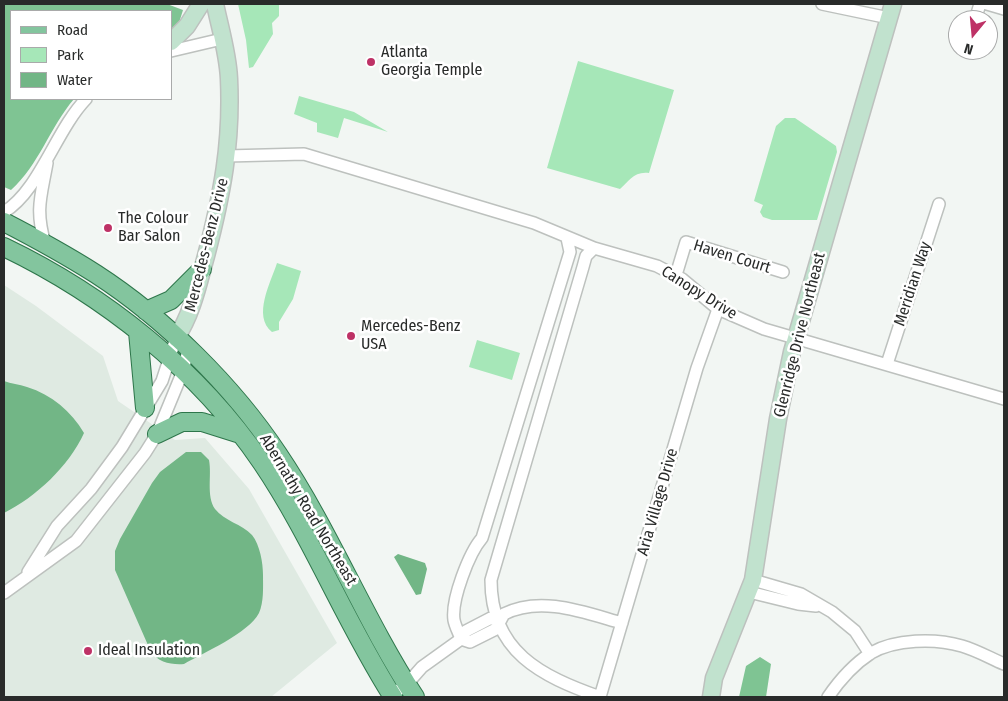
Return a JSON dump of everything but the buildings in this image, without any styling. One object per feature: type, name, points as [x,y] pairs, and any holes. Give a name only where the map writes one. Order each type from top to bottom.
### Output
[{"type":"main road","name":"Abernathy Road Northeast","points":[[4,222],[97,275],[146,311],[182,344],[236,399],[278,454],[321,527],[411,691]]},
{"type":"main road","name":"Abernathy Road Northeast","points":[[4,247],[84,292],[138,332],[183,371],[240,434],[262,464],[300,528],[391,697]]},
{"type":"main road","points":[[146,311],[171,300],[202,270]]},
{"type":"main road","points":[[138,332],[145,408]]},
{"type":"main road","points":[[157,434],[182,422],[202,422],[240,434]]},
{"type":"street","points":[[172,41],[187,26],[200,4]]},
{"type":"street","name":"Mercedes-Benz Drive","points":[[182,344],[223,190],[227,162],[229,77],[215,4]]},
{"type":"street","points":[[822,4],[891,11]]},
{"type":"street","points":[[987,4],[1004,9]]},
{"type":"street","name":"Glenridge Drive Northeast","points":[[711,697],[714,678],[751,586],[778,419],[796,340],[891,11]]},
{"type":"street","points":[[172,51],[222,39]]},
{"type":"street","points":[[4,212],[14,206],[26,192],[68,121],[85,100]]},
{"type":"street","points":[[45,244],[39,220],[39,204],[49,154]]},
{"type":"street","name":"Canopy Drive","points":[[227,162],[304,154],[534,223],[594,248],[657,266],[676,275],[718,308],[764,329],[796,340],[887,364],[1004,399]]},
{"type":"street","name":"Meridian Way","points":[[887,364],[939,204]]},
{"type":"street","points":[[461,639],[454,619],[461,579],[473,549],[482,538],[570,252],[567,238]]},
{"type":"street","name":"Haven Court","points":[[676,275],[686,242],[783,272]]},
{"type":"street","points":[[594,248],[586,256],[582,267],[492,580],[491,598],[512,648],[528,664],[542,673],[600,697]]},
{"type":"street","name":"Aria Village Drive","points":[[600,697],[695,377],[718,308]]},
{"type":"street","points":[[24,578],[57,526],[91,489],[122,446],[162,381],[170,359],[182,344]]},
{"type":"street","points":[[4,593],[76,541],[145,454],[157,434],[183,371],[182,344]]},
{"type":"street","points":[[751,586],[818,606],[844,621],[855,631],[870,654]]},
{"type":"street","points":[[500,622],[504,614],[513,609],[559,606],[622,623]]},
{"type":"street","points":[[391,697],[411,691],[422,667],[461,639],[466,631],[491,618],[500,622]]},
{"type":"street","points":[[828,697],[842,679],[870,654],[892,646],[939,641],[963,646],[1004,664]]},
{"type":"shaded area","points":[[4,4],[167,4],[183,10],[178,26],[172,31],[172,10],[10,10],[10,100],[73,100],[21,180],[11,190],[4,187]]},
{"type":"shaded area","points":[[4,285],[36,306],[103,356],[118,401],[175,440],[205,438],[249,489],[337,643],[271,697],[4,697]]},
{"type":"shaded area","points":[[760,657],[771,664],[766,697],[739,697],[746,666]]},
{"type":"green space","points":[[238,4],[279,4],[279,16],[272,23],[273,34],[253,67],[249,68],[246,40]]},
{"type":"green space","points":[[578,61],[674,90],[649,173],[636,175],[620,189],[547,168]]},
{"type":"green space","points":[[299,96],[354,112],[388,132],[344,118],[338,138],[317,132],[317,123],[294,114]]},
{"type":"green space","points":[[785,118],[795,118],[836,146],[837,152],[817,220],[772,220],[763,217],[760,212],[763,205],[754,201],[776,126]]},
{"type":"green space","points":[[277,263],[301,271],[293,299],[279,322],[279,330],[272,332],[266,325],[263,308]]},
{"type":"green space","points":[[477,340],[520,353],[512,380],[469,367]]},
{"type":"water","points":[[4,381],[36,390],[53,399],[67,411],[84,433],[61,469],[28,498],[4,513]]},
{"type":"water","points":[[186,452],[201,452],[209,460],[212,504],[223,517],[248,531],[255,539],[262,560],[263,589],[259,613],[246,628],[184,664],[179,664],[161,660],[151,652],[115,570],[115,551],[152,483],[160,472]]},
{"type":"water","points":[[398,554],[425,563],[427,569],[421,594],[416,595],[394,557]]},
{"type":"place","name":"Atlanta Georgia Temple","points":[[371,62]]},
{"type":"place","name":"The Colour Bar Salon","points":[[108,228]]},
{"type":"place","name":"Mercedes-Benz USA","points":[[351,336]]},
{"type":"place","name":"Ideal Insulation","points":[[88,651]]}]
